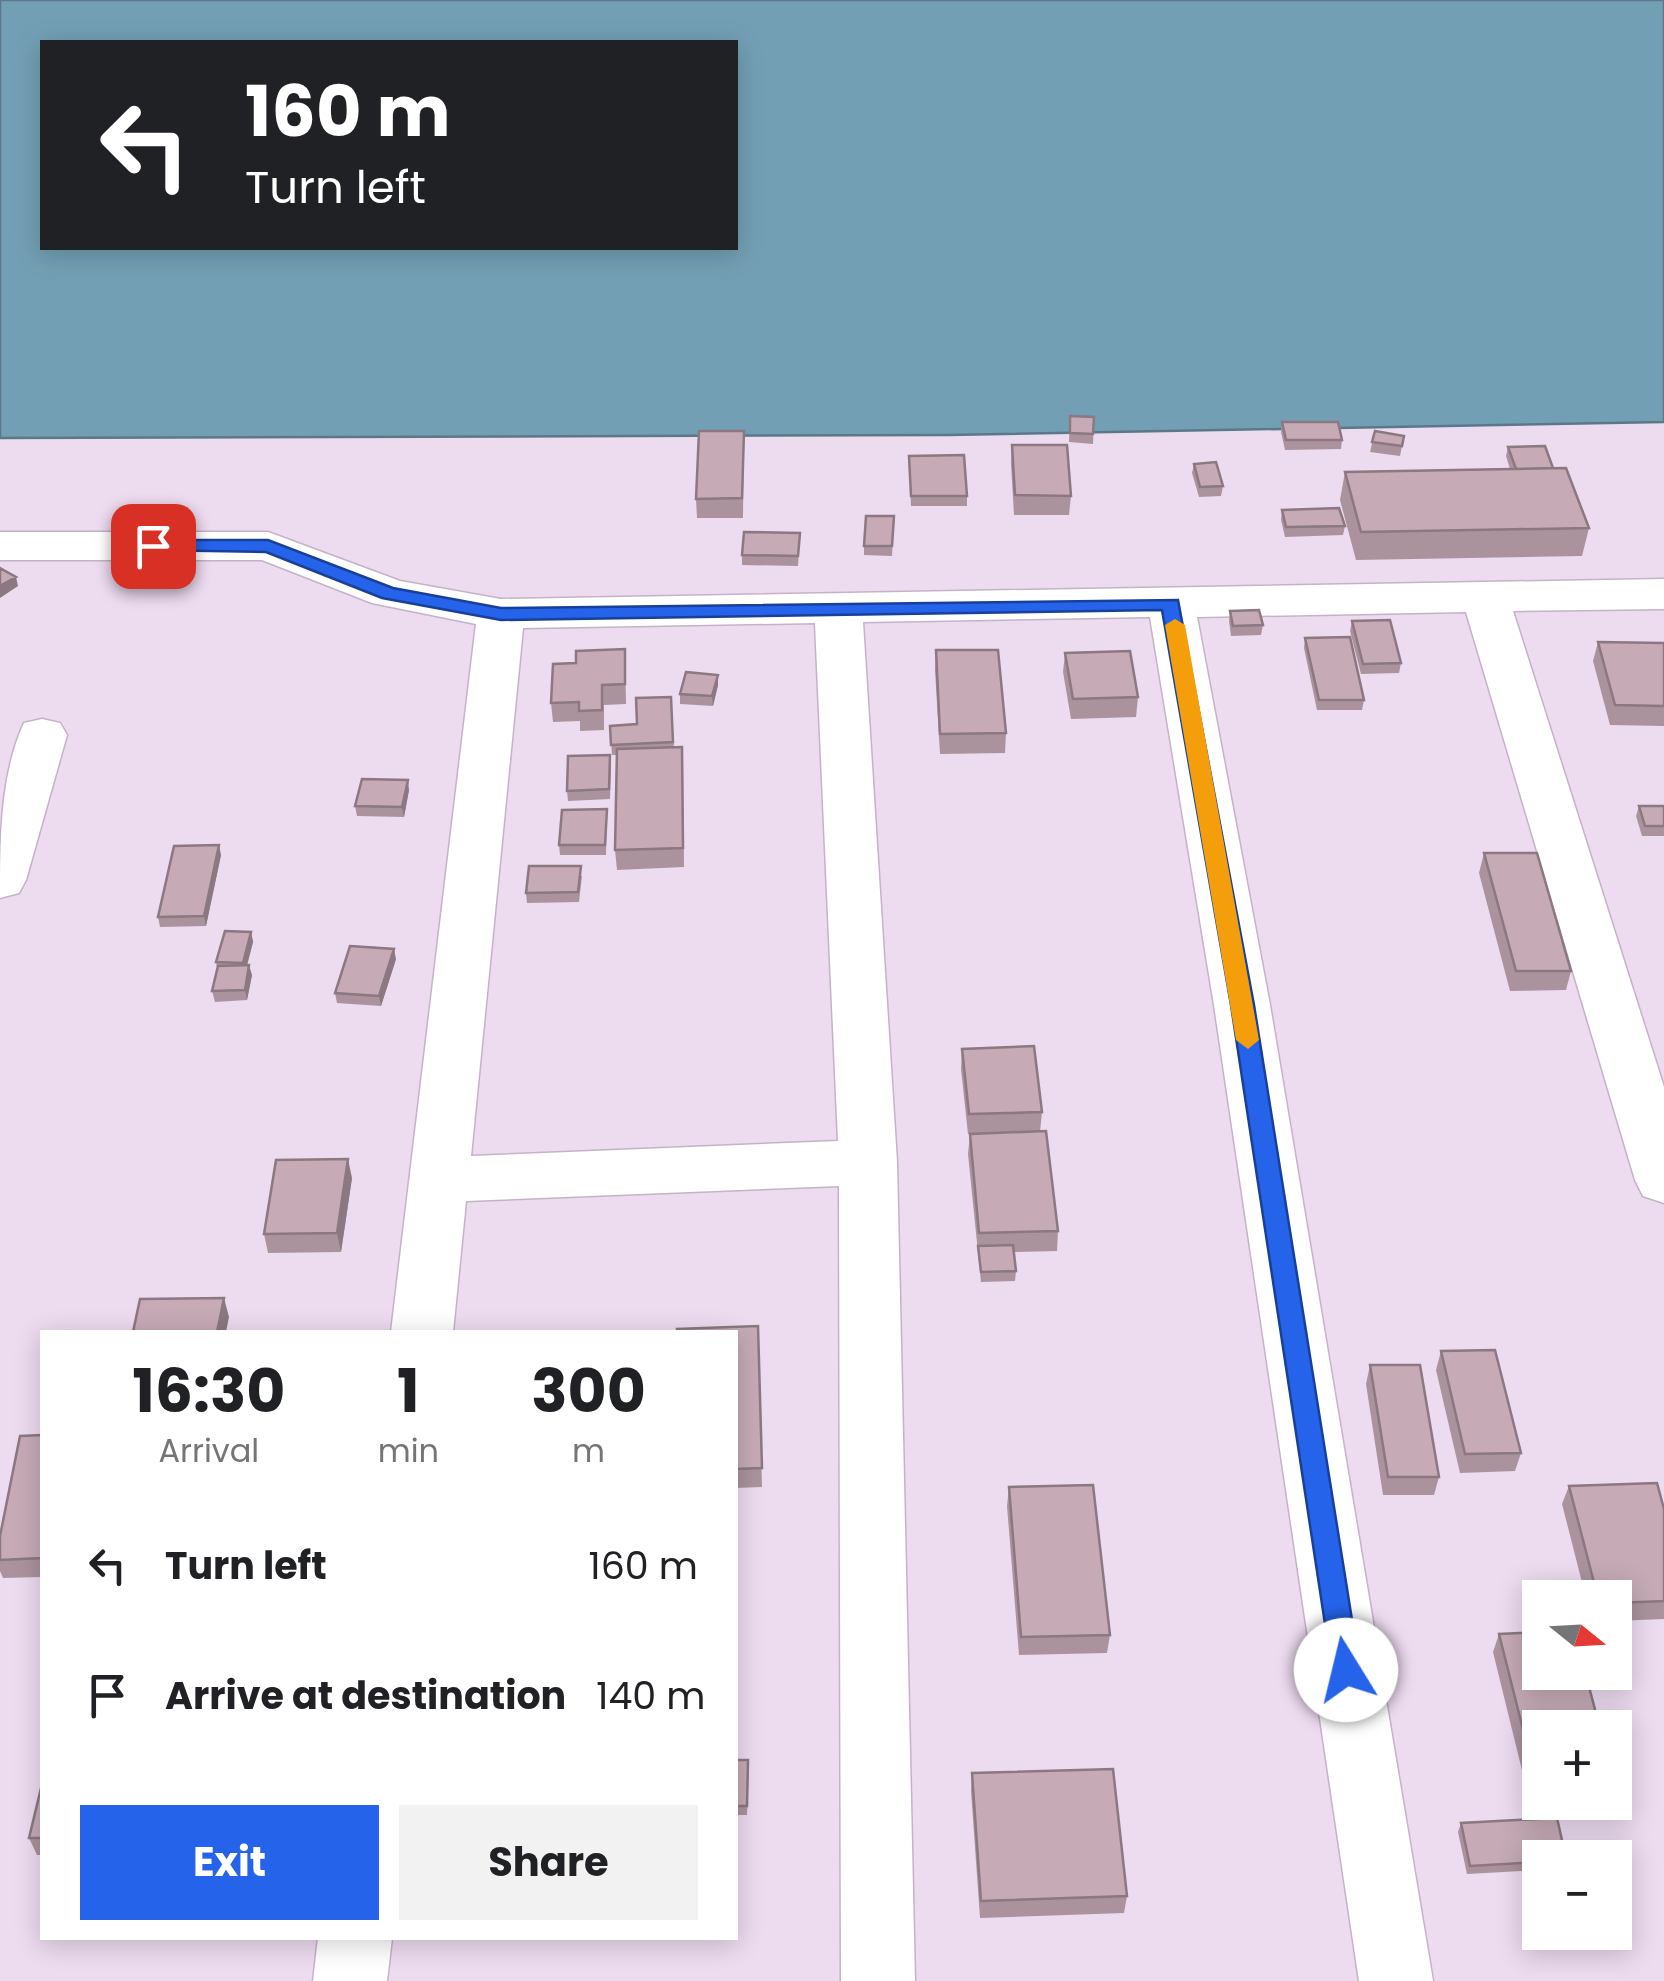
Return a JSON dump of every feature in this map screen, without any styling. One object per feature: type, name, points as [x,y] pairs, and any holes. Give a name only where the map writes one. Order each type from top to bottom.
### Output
[{"type":"street","points":[[0,546],[268,546],[389,594],[501,614],[1664,594]]},
{"type":"street","points":[[1486,600],[1664,1180]]},
{"type":"street","points":[[1171,604],[1242,1005],[1396,1981]]},
{"type":"street","points":[[838,609],[868,1162],[878,1981]]},
{"type":"street","points":[[422,1330],[501,614]]},
{"type":"street","points":[[0,880],[42,734]]},
{"type":"street","points":[[438,1180],[868,1162]]},
{"type":"street","points":[[350,1981],[354,1940]]},
{"type":"water","points":[[0,0],[1664,0],[1664,422],[948,435],[0,438]]},
{"type":"building","points":[[1070,416],[1094,417],[1093,434],[1070,433]]},
{"type":"building","points":[[1282,422],[1338,422],[1342,440],[1286,440]]},
{"type":"building","points":[[699,431],[744,431],[742,498],[696,499]]},
{"type":"building","points":[[1375,431],[1404,436],[1402,446],[1372,442]]},
{"type":"building","points":[[1012,445],[1067,445],[1071,496],[1015,495]]},
{"type":"building","points":[[1545,446],[1553,468],[1516,469],[1508,447]]},
{"type":"building","points":[[964,455],[967,496],[911,496],[909,456]]},
{"type":"building","points":[[1216,462],[1223,486],[1200,487],[1194,464]]},
{"type":"building","points":[[1566,468],[1589,528],[1361,532],[1345,472]]},
{"type":"building","points":[[1339,508],[1345,526],[1286,527],[1282,510]]},
{"type":"building","points":[[866,516],[894,516],[892,546],[864,546]]},
{"type":"building","points":[[744,532],[800,533],[798,556],[742,555]]},
{"type":"building","points":[[0,568],[16,577],[0,586]]},
{"type":"building","points":[[1259,610],[1263,625],[1233,626],[1230,611]]},
{"type":"building","points":[[1390,620],[1401,663],[1363,664],[1352,621]]},
{"type":"building","points":[[1350,637],[1364,700],[1319,700],[1305,638]]},
{"type":"building","points":[[1598,642],[1664,643],[1664,706],[1615,705]]},
{"type":"building","points":[[625,649],[625,684],[602,685],[602,710],[579,711],[579,702],[551,703],[553,664],[576,663],[576,651]]},
{"type":"building","points":[[936,650],[998,650],[1006,733],[940,734]]},
{"type":"building","points":[[1130,651],[1138,697],[1073,699],[1065,653]]},
{"type":"building","points":[[686,672],[718,675],[712,696],[680,694]]},
{"type":"building","points":[[671,697],[673,742],[611,745],[610,726],[637,724],[636,698]]},
{"type":"building","points":[[682,747],[683,848],[615,850],[617,749]]},
{"type":"building","points":[[610,755],[609,789],[567,791],[568,756]]},
{"type":"building","points":[[362,779],[408,780],[402,807],[355,806]]},
{"type":"building","points":[[1639,806],[1664,806],[1664,826],[1645,826]]},
{"type":"building","points":[[607,809],[605,845],[559,845],[562,810]]},
{"type":"building","points":[[219,845],[204,916],[158,917],[174,846]]},
{"type":"building","points":[[1484,853],[1537,853],[1571,971],[1516,971]]},
{"type":"building","points":[[529,866],[581,866],[578,892],[526,893]]},
{"type":"building","points":[[225,931],[251,932],[243,963],[216,962]]},
{"type":"building","points":[[350,946],[394,949],[379,996],[335,993]]},
{"type":"building","points":[[249,965],[245,990],[212,991],[218,966]]},
{"type":"building","points":[[1034,1046],[1042,1112],[969,1114],[962,1049]]},
{"type":"building","points":[[1046,1131],[1058,1231],[979,1233],[970,1134]]},
{"type":"building","points":[[348,1159],[337,1233],[264,1234],[276,1160]]},
{"type":"building","points":[[1013,1245],[1016,1271],[981,1272],[978,1246]]},
{"type":"building","points":[[224,1298],[217,1330],[133,1330],[140,1299]]},
{"type":"building","points":[[758,1326],[762,1468],[738,1469],[738,1330],[677,1329]]},
{"type":"building","points":[[1495,1350],[1521,1453],[1465,1454],[1441,1351]]},
{"type":"building","points":[[1370,1365],[1420,1365],[1439,1477],[1388,1477]]},
{"type":"building","points":[[40,1435],[40,1558],[0,1560],[0,1536],[20,1436]]},
{"type":"building","points":[[1657,1483],[1664,1509],[1664,1601],[1632,1602],[1632,1580],[1593,1580],[1569,1486]]},
{"type":"building","points":[[1093,1485],[1110,1635],[1021,1637],[1009,1487]]},
{"type":"building","points":[[1522,1633],[1522,1690],[1590,1690],[1595,1710],[1522,1710],[1522,1725],[1499,1634]]},
{"type":"building","points":[[738,1760],[748,1760],[747,1806],[738,1806]]},
{"type":"building","points":[[1113,1769],[1127,1896],[981,1901],[972,1773]]},
{"type":"building","points":[[40,1792],[40,1838],[29,1838]]},
{"type":"building","points":[[1557,1820],[1562,1840],[1522,1840],[1522,1863],[1470,1866],[1461,1823]]},
{"type":"slow traffic","points":[[1175,625],[1248,1040]]},
{"type":"route","points":[[153,546],[268,546],[389,594],[501,614],[1171,604],[1242,1005],[1346,1670]]}]
